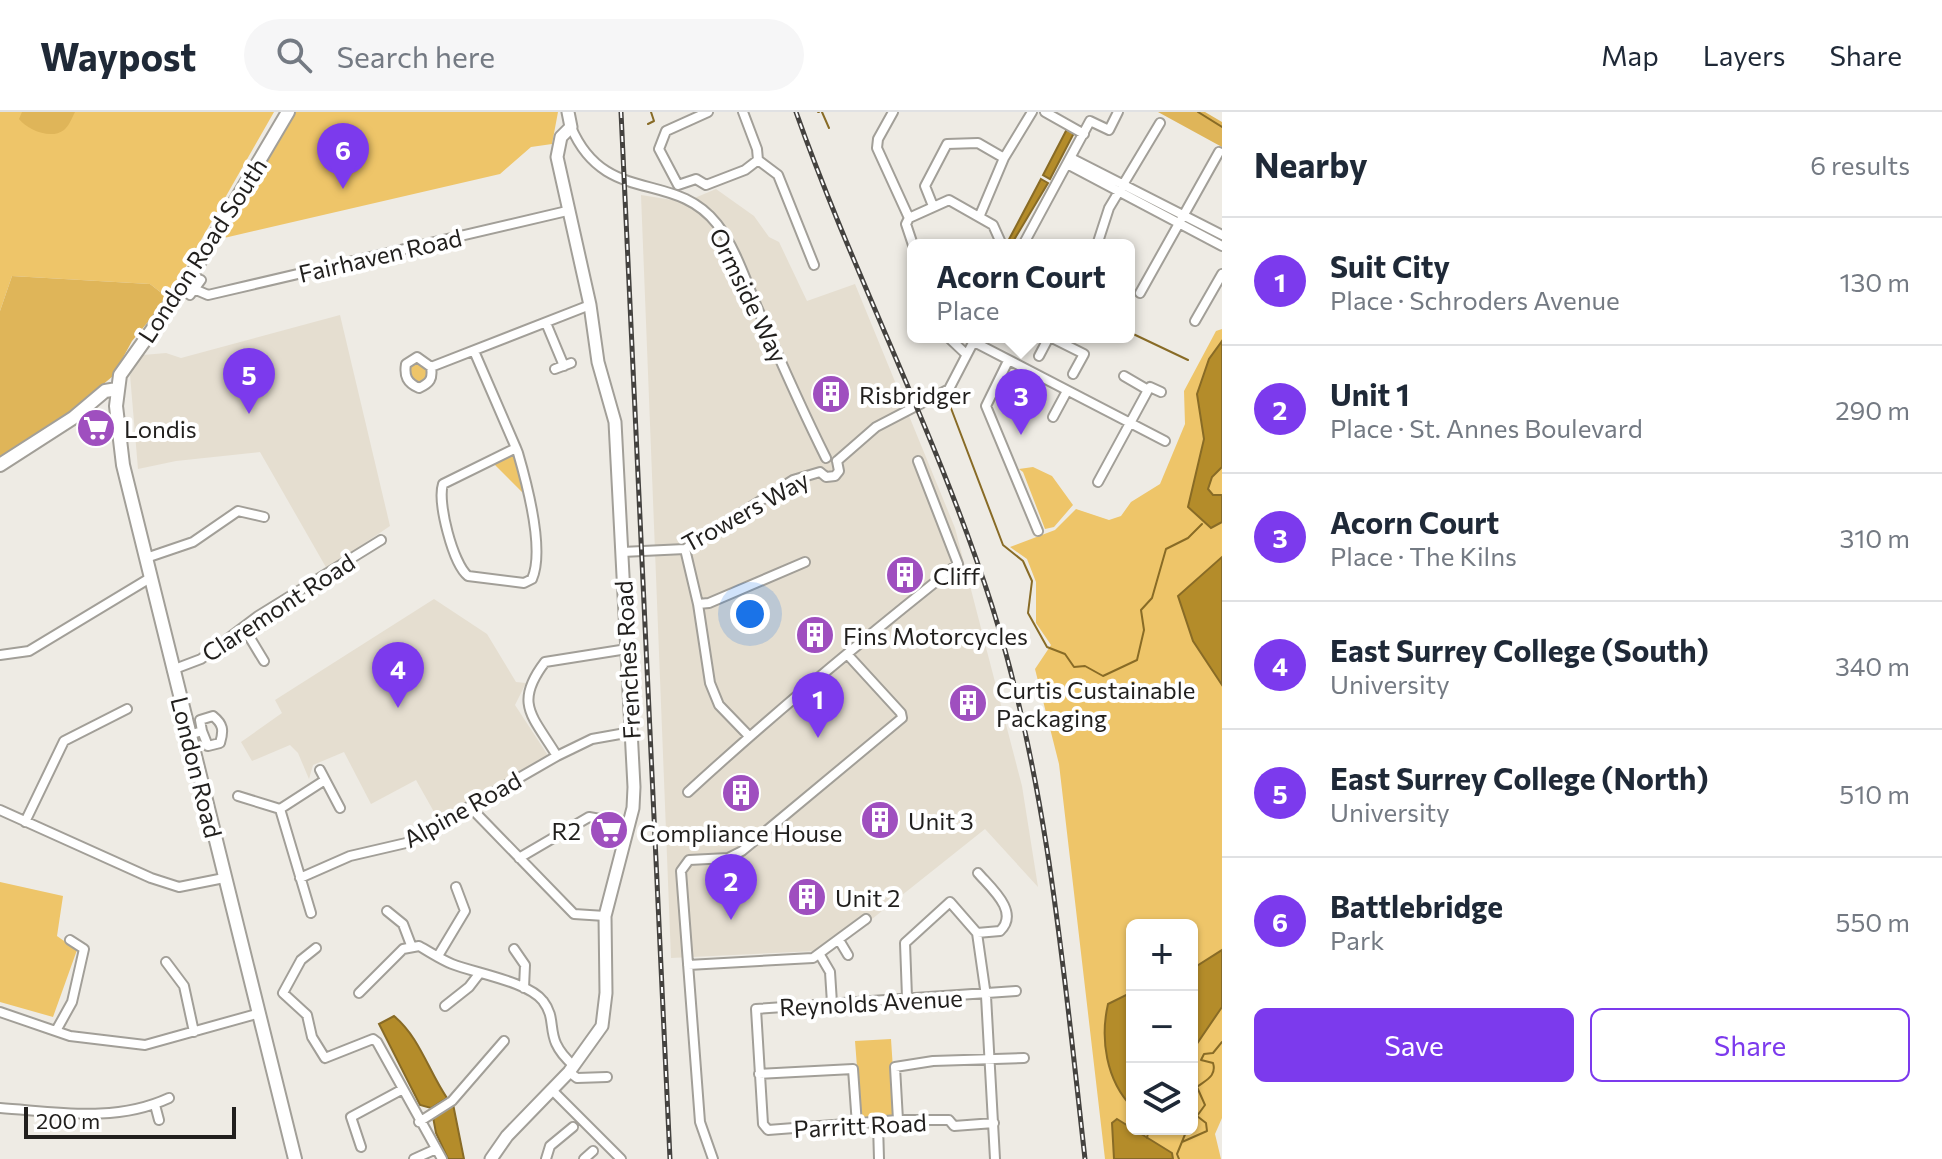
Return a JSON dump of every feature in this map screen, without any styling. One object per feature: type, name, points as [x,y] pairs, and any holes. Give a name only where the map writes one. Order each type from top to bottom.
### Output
[{"type":"main road","name":"London Road South","points":[[117,389],[120,375],[194,271],[288,112]]},
{"type":"main road","points":[[0,465],[73,418],[105,391],[117,389]]},
{"type":"main road","name":"London Road","points":[[117,389],[120,445],[150,578],[172,670],[196,733],[224,878],[296,1159]]},
{"type":"street","name":"Ormside Way","points":[[568,112],[581,148],[599,168],[640,186],[685,198],[719,226],[826,458]]},
{"type":"street","points":[[708,112],[666,131],[659,149],[678,185],[696,179],[706,185],[745,170],[758,160]]},
{"type":"street","points":[[743,112],[758,160],[778,175],[814,265]]},
{"type":"street","points":[[893,112],[877,148],[909,218]]},
{"type":"street","points":[[980,215],[1004,158],[1032,112]]},
{"type":"street","points":[[1045,112],[1084,134]]},
{"type":"street","points":[[1026,239],[1090,121],[1109,130],[1118,112]]},
{"type":"street","points":[[1099,239],[1120,189],[1160,123]]},
{"type":"street","name":"Frenches Road","points":[[491,1159],[507,1136],[573,1072],[602,1026],[605,1009],[605,916],[634,787],[615,422],[598,362],[590,305],[557,157],[561,137],[571,127]]},
{"type":"street","points":[[933,206],[926,183],[947,144],[978,143],[1004,158]]},
{"type":"street","points":[[1140,293],[1219,152]]},
{"type":"street","points":[[1069,161],[1181,219],[1222,235]]},
{"type":"street","points":[[911,239],[906,224],[909,218],[949,200],[993,225],[999,239]]},
{"type":"street","name":"Fairhaven Road","points":[[201,280],[192,292],[208,295],[567,211]]},
{"type":"street","points":[[1181,219],[1222,246]]},
{"type":"street","points":[[1195,321],[1222,274]]},
{"type":"street","points":[[431,367],[590,305]]},
{"type":"street","points":[[546,323],[563,366]]},
{"type":"street","points":[[954,343],[966,354]]},
{"type":"street","name":"Trowers Way","points":[[837,461],[876,427],[949,389],[956,382],[973,343]]},
{"type":"street","points":[[980,343],[1008,361],[1165,441]]},
{"type":"street","points":[[1030,372],[1046,343]]},
{"type":"street","points":[[1053,417],[1084,354],[1062,343]]},
{"type":"street","points":[[474,351],[516,448],[530,496],[535,573],[524,583],[468,576],[458,563],[440,498],[443,484],[516,448]]},
{"type":"street","points":[[1008,361],[986,406],[1038,531]]},
{"type":"street","points":[[1124,376],[1148,390]]},
{"type":"street","points":[[1098,482],[1150,387],[1161,392]]},
{"type":"street","name":"Trowers Way","points":[[826,458],[837,461],[839,471],[835,476],[826,477],[820,472],[819,465],[826,458]]},
{"type":"street","points":[[688,792],[748,735],[958,564],[918,461]]},
{"type":"street","name":"Trowers Way","points":[[622,552],[685,549],[793,480],[820,472]]},
{"type":"street","points":[[146,558],[193,542],[238,511],[264,517]]},
{"type":"street","name":"Claremont Road","points":[[172,670],[201,659],[258,616],[381,540]]},
{"type":"street","points":[[685,549],[698,604],[710,683],[719,705],[748,735]]},
{"type":"street","points":[[698,604],[709,603],[805,562]]},
{"type":"street","points":[[0,655],[29,651],[150,578]]},
{"type":"street","points":[[244,628],[264,661]]},
{"type":"street","points":[[557,756],[529,710],[529,683],[545,662],[627,649]]},
{"type":"street","points":[[713,1159],[701,1131],[681,876],[684,864],[689,860],[728,858],[742,851],[902,718],[901,713],[847,654]]},
{"type":"street","points":[[25,822],[64,741],[127,709]]},
{"type":"street","name":"Alpine Road","points":[[300,878],[350,856],[406,843],[557,756],[592,739],[620,734]]},
{"type":"street","points":[[320,770],[340,808]]},
{"type":"street","points":[[238,796],[280,809],[325,780]]},
{"type":"street","points":[[471,808],[574,914],[605,916]]},
{"type":"street","points":[[280,809],[311,913]]},
{"type":"street","points":[[0,810],[151,878],[179,887],[224,878]]},
{"type":"street","points":[[519,858],[589,817],[628,824]]},
{"type":"street","points":[[978,873],[1007,909],[1007,924],[1000,931],[981,932]]},
{"type":"street","points":[[438,956],[465,911],[456,887]]},
{"type":"street","points":[[907,997],[905,943],[950,902],[981,932],[995,1159]]},
{"type":"street","points":[[388,918],[403,924],[411,945],[479,974],[524,988],[545,1003],[554,1044],[573,1072],[607,1077]]},
{"type":"street","points":[[688,965],[805,961],[820,955],[866,919]]},
{"type":"street","points":[[57,1029],[72,1002],[84,949],[70,940]]},
{"type":"street","points":[[839,940],[848,955]]},
{"type":"street","points":[[359,993],[411,945]]},
{"type":"street","points":[[316,948],[301,960],[283,993],[307,1015],[320,1054],[328,1058],[375,1040],[442,1159]]},
{"type":"street","points":[[514,949],[525,965],[524,988]]},
{"type":"street","points":[[820,955],[830,972],[832,1003]]},
{"type":"street","points":[[166,962],[184,986],[194,1032]]},
{"type":"street","points":[[445,1006],[469,987],[479,974]]},
{"type":"street","name":"Reynolds Avenue","points":[[759,1074],[756,1009],[907,997],[986,996],[1016,991]]},
{"type":"street","points":[[0,1012],[57,1029],[70,1036],[145,1045],[260,1013]]},
{"type":"street","points":[[419,1122],[452,1101],[504,1041]]},
{"type":"street","points":[[898,1120],[895,1067],[933,1061],[1024,1058]]},
{"type":"street","points":[[759,1074],[853,1069],[857,1125]]},
{"type":"street","name":"Parritt Road","points":[[759,1074],[763,1124],[771,1130],[878,1124],[898,1120],[949,1120],[954,1126],[994,1123]]},
{"type":"street","points":[[361,1147],[351,1117],[403,1089]]},
{"type":"street","points":[[552,1090],[621,1159]]},
{"type":"street","points":[[0,1108],[107,1115],[137,1112],[169,1098]]},
{"type":"street","points":[[155,1105],[159,1120]]},
{"type":"street","points":[[878,1124],[879,1159]]},
{"type":"street","points":[[546,1159],[550,1146],[573,1127]]},
{"type":"street","points":[[414,1159],[436,1149]]},
{"type":"street","points":[[584,1159],[593,1151]]},
{"type":"shaded area","points":[[0,112],[274,112],[168,298],[150,284],[12,276],[0,311]]},
{"type":"shaded area","points":[[22,112],[75,112],[66,128],[53,134],[28,127],[19,119]]},
{"type":"shaded area","points":[[295,112],[558,112],[552,144],[531,147],[500,174],[224,238]]},
{"type":"shaded area","points":[[1158,112],[1205,112],[1222,122],[1222,147]]},
{"type":"shaded area","points":[[1067,129],[1074,133],[1050,179],[1043,175]]},
{"type":"shaded area","points":[[1041,179],[1048,183],[1015,239],[1009,239]]},
{"type":"shaded area","points":[[716,189],[754,216],[769,237],[779,242],[807,301],[855,284],[955,528],[1022,786],[1038,887],[985,829],[872,919],[868,926],[860,916],[816,951],[671,958],[641,195],[685,202]]},
{"type":"shaded area","points":[[12,276],[150,284],[168,298],[132,341],[113,376],[21,453],[0,465],[0,311]]},
{"type":"shaded area","points":[[340,315],[390,526],[327,569],[260,452],[176,461],[138,469],[130,375],[143,355],[166,353],[181,358]]},
{"type":"shaded area","points":[[1222,329],[1222,1118],[1215,1134],[1221,1159],[1105,1159],[1059,764],[1035,669],[1051,645],[1036,623],[1036,582],[1027,559],[1010,547],[1055,530],[1076,509],[1109,520],[1121,516],[1131,502],[1160,484],[1185,424],[1184,391],[1216,331]]},
{"type":"shaded area","points":[[1222,341],[1222,467],[1212,477],[1208,489],[1213,495],[1222,495],[1222,522],[1211,528],[1188,507],[1204,439],[1197,394],[1209,359]]},
{"type":"shaded area","points":[[414,363],[422,363],[428,373],[422,383],[414,383],[408,377],[408,369]]},
{"type":"shaded area","points":[[515,452],[526,492],[522,492],[492,462]]},
{"type":"shaded area","points":[[1033,467],[1052,476],[1073,505],[1054,527],[1045,529],[1023,472],[1019,469]]},
{"type":"shaded area","points":[[1222,557],[1222,685],[1193,641],[1178,596]]},
{"type":"shaded area","points":[[434,599],[487,634],[516,682],[526,683],[515,705],[549,757],[438,819],[416,780],[371,804],[344,752],[313,765],[309,779],[298,753],[290,745],[252,761],[241,742],[282,713],[275,700]]},
{"type":"shaded area","points":[[0,882],[63,896],[57,936],[77,950],[53,1017],[0,1002]]},
{"type":"shaded area","points":[[1222,950],[1222,1007],[1198,1042],[1198,991],[1198,965]]},
{"type":"shaded area","points":[[1126,995],[1126,1100],[1116,1084],[1107,1058],[1105,1031],[1108,1004]]},
{"type":"shaded area","points":[[394,1016],[417,1044],[447,1098],[431,1108],[420,1105],[379,1024]]},
{"type":"shaded area","points":[[891,1039],[896,1115],[887,1119],[861,1119],[855,1041]]},
{"type":"shaded area","points":[[453,1104],[464,1159],[448,1159],[436,1133],[433,1117]]},
{"type":"shaded area","points":[[1117,1119],[1126,1125],[1126,1135],[1143,1135],[1172,1153],[1173,1159],[1114,1159],[1112,1123]]},
{"type":"waterway","points":[[648,124],[654,121],[651,112]]},
{"type":"waterway","points":[[822,112],[829,128]]},
{"type":"waterway","points":[[1198,112],[1222,127]]},
{"type":"waterway","points":[[1135,335],[1188,360]]},
{"type":"waterway","points":[[949,403],[1003,545],[1023,561],[1032,581],[1028,613],[1047,647],[1065,654],[1074,667],[1085,666],[1103,676],[1137,660],[1144,630],[1141,610],[1152,598],[1166,549],[1188,538],[1202,524]]},
{"type":"waterway","points":[[1182,1142],[1207,1131],[1206,1123],[1197,1116],[1205,1105],[1197,1087],[1210,1077],[1214,1067],[1213,1063],[1201,1060],[1204,1054],[1213,1053],[1222,1042]]},
{"type":"waterway","points":[[1179,1159],[1177,1154],[1185,1135]]},
{"type":"railway","points":[[621,112],[670,1159]]},
{"type":"railway","points":[[796,112],[844,236],[947,481],[992,606],[1011,673],[1027,741],[1052,880],[1085,1159]]},
{"type":"place","name":"Battlebridge","points":[[343,189]]},
{"type":"place","name":"Risbridger","points":[[831,394]]},
{"type":"place","name":"East Surrey College (North)","points":[[249,414]]},
{"type":"place","name":"Londis","points":[[96,428]]},
{"type":"place","name":"Acorn Court","points":[[1021,435]]},
{"type":"place","name":"Cliff","points":[[905,575]]},
{"type":"place","name":"Fins Motorcycles","points":[[815,635]]},
{"type":"place","name":"Curtis Custainable Packaging","points":[[968,703]]},
{"type":"place","name":"East Surrey College (South)","points":[[398,708]]},
{"type":"place","name":"Suit City","points":[[818,738]]},
{"type":"place","name":"Compliance House","points":[[741,793]]},
{"type":"place","name":"Unit 3","points":[[880,820]]},
{"type":"place","name":"R2","points":[[609,830]]},
{"type":"place","name":"Unit 2","points":[[807,897]]},
{"type":"place","name":"Unit 1","points":[[731,920]]}]
